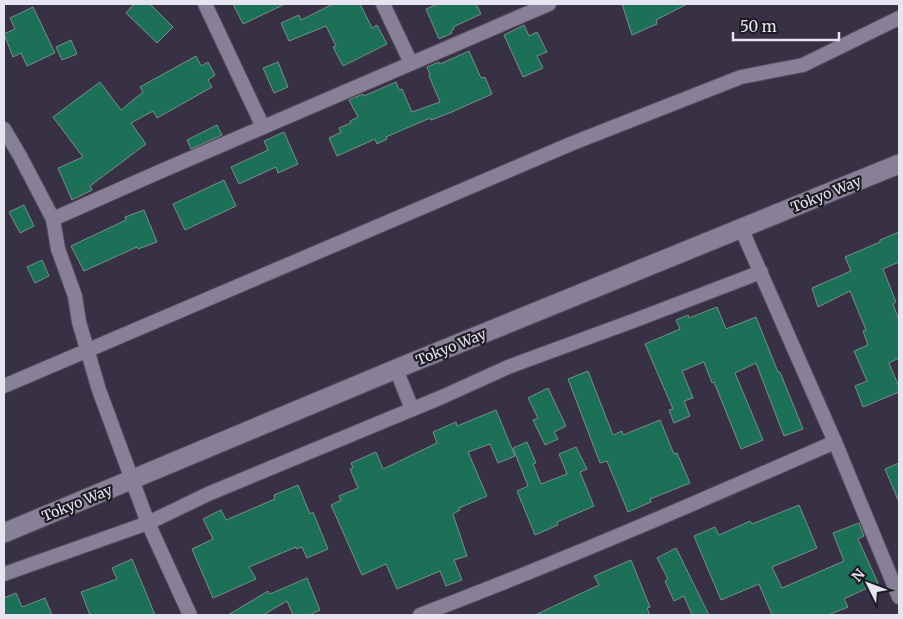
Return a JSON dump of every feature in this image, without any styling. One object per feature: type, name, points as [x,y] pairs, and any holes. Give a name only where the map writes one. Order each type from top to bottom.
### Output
[{"type":"main road","name":"Tokyo Way","points":[[4,533],[396,369],[899,164]]},
{"type":"street","points":[[205,4],[263,127]]},
{"type":"street","points":[[383,4],[410,63]]},
{"type":"street","points":[[53,219],[549,4]]},
{"type":"street","points":[[4,386],[573,144],[741,77],[803,65],[899,18]]},
{"type":"street","points":[[4,129],[53,219],[58,249],[75,296],[79,322],[99,390],[131,481],[190,615]]},
{"type":"street","points":[[741,228],[835,442],[899,597]]},
{"type":"street","points":[[4,574],[148,523],[208,494],[516,364],[761,272]]},
{"type":"street","points":[[396,369],[412,409]]},
{"type":"street","points":[[420,615],[610,540],[835,442]]},
{"type":"building","points":[[134,4],[150,4],[173,27],[157,43],[126,13]]},
{"type":"building","points":[[233,4],[285,4],[243,24]]},
{"type":"building","points":[[333,4],[360,4],[372,28],[377,25],[387,44],[343,66],[333,47],[336,46],[326,26],[289,41],[281,23],[299,15],[301,20]]},
{"type":"building","points":[[438,4],[476,4],[481,14],[453,27],[452,33],[439,39],[426,9]]},
{"type":"building","points":[[622,4],[687,4],[656,20],[657,24],[632,35]]},
{"type":"building","points":[[33,7],[55,53],[27,66],[21,53],[13,57],[4,34],[15,29],[10,18]]},
{"type":"building","points":[[524,25],[529,36],[537,32],[547,52],[537,56],[543,68],[523,77],[504,35]]},
{"type":"building","points":[[71,40],[77,54],[62,60],[56,47]]},
{"type":"building","points":[[469,51],[481,78],[485,77],[492,94],[452,112],[431,120],[430,118],[386,137],[387,139],[377,144],[375,139],[337,156],[329,138],[341,132],[339,128],[351,123],[350,121],[358,117],[349,100],[363,94],[364,96],[396,82],[399,90],[402,89],[412,112],[440,102],[427,67],[439,62],[440,64]]},
{"type":"building","points":[[196,56],[201,66],[208,62],[215,75],[208,80],[212,87],[157,118],[153,111],[131,123],[146,144],[90,186],[92,190],[72,200],[58,168],[83,157],[53,117],[100,82],[121,110],[143,92],[140,87]]},
{"type":"building","points":[[278,62],[288,87],[274,93],[263,68]]},
{"type":"building","points":[[217,125],[222,135],[191,149],[187,140]]},
{"type":"building","points":[[284,132],[298,164],[278,173],[276,167],[239,184],[231,167],[268,150],[264,141]]},
{"type":"building","points":[[224,180],[236,206],[185,230],[173,204]]},
{"type":"building","points":[[24,205],[34,226],[20,233],[9,212]]},
{"type":"building","points":[[144,210],[157,242],[138,249],[137,247],[84,271],[71,246],[126,220],[125,217]]},
{"type":"building","points":[[899,232],[899,262],[883,269],[896,302],[893,304],[899,320],[899,358],[889,363],[899,387],[899,392],[863,407],[855,386],[867,381],[854,351],[868,345],[863,331],[866,330],[850,291],[818,307],[812,288],[851,271],[845,257]]},
{"type":"building","points":[[42,260],[49,276],[35,283],[27,267]]},
{"type":"building","points":[[717,307],[726,329],[756,317],[803,429],[784,436],[756,363],[735,373],[763,440],[741,449],[704,362],[682,371],[693,398],[684,401],[690,416],[674,423],[669,410],[673,409],[645,344],[680,329],[676,320],[688,315],[689,318]]},
{"type":"building","points":[[588,371],[613,435],[622,431],[623,435],[660,420],[674,454],[677,453],[690,483],[650,499],[651,502],[628,512],[607,461],[600,463],[568,379]]},
{"type":"building","points":[[548,388],[566,426],[554,432],[558,439],[545,445],[533,420],[538,418],[528,398]]},
{"type":"building","points":[[496,410],[515,456],[498,463],[490,444],[468,452],[487,496],[459,508],[460,510],[453,514],[467,556],[454,560],[462,580],[446,586],[440,571],[397,589],[386,564],[362,575],[331,505],[341,500],[339,496],[358,488],[350,469],[353,468],[351,463],[376,452],[383,469],[437,443],[433,432],[456,422],[457,426]]},
{"type":"building","points":[[527,442],[536,463],[533,464],[541,484],[567,474],[559,454],[576,447],[587,469],[580,472],[594,506],[557,522],[558,525],[535,535],[517,491],[528,486],[513,448]]},
{"type":"building","points":[[899,463],[899,502],[885,469]]},
{"type":"building","points":[[298,485],[310,514],[313,512],[328,549],[307,558],[302,547],[296,549],[296,547],[249,567],[256,579],[213,598],[192,549],[213,539],[203,519],[221,510],[226,520],[275,499],[274,495]]},
{"type":"building","points":[[799,505],[817,548],[772,567],[782,588],[844,561],[833,533],[859,523],[864,536],[858,539],[878,583],[844,599],[848,607],[828,615],[772,615],[759,584],[721,600],[694,536],[715,527],[719,535],[750,521],[752,524]]},
{"type":"building","points":[[676,548],[709,615],[692,615],[684,596],[674,601],[665,581],[668,579],[657,558]]},
{"type":"building","points":[[132,559],[155,615],[90,615],[81,592],[117,579],[112,568]]},
{"type":"building","points":[[631,560],[650,607],[647,608],[650,615],[535,615],[599,585],[594,576]]},
{"type":"building","points":[[307,578],[320,610],[309,615],[293,615],[287,601],[263,615],[228,615],[268,591],[270,594]]},
{"type":"building","points":[[16,593],[22,607],[45,598],[52,615],[4,615],[4,598]]}]
